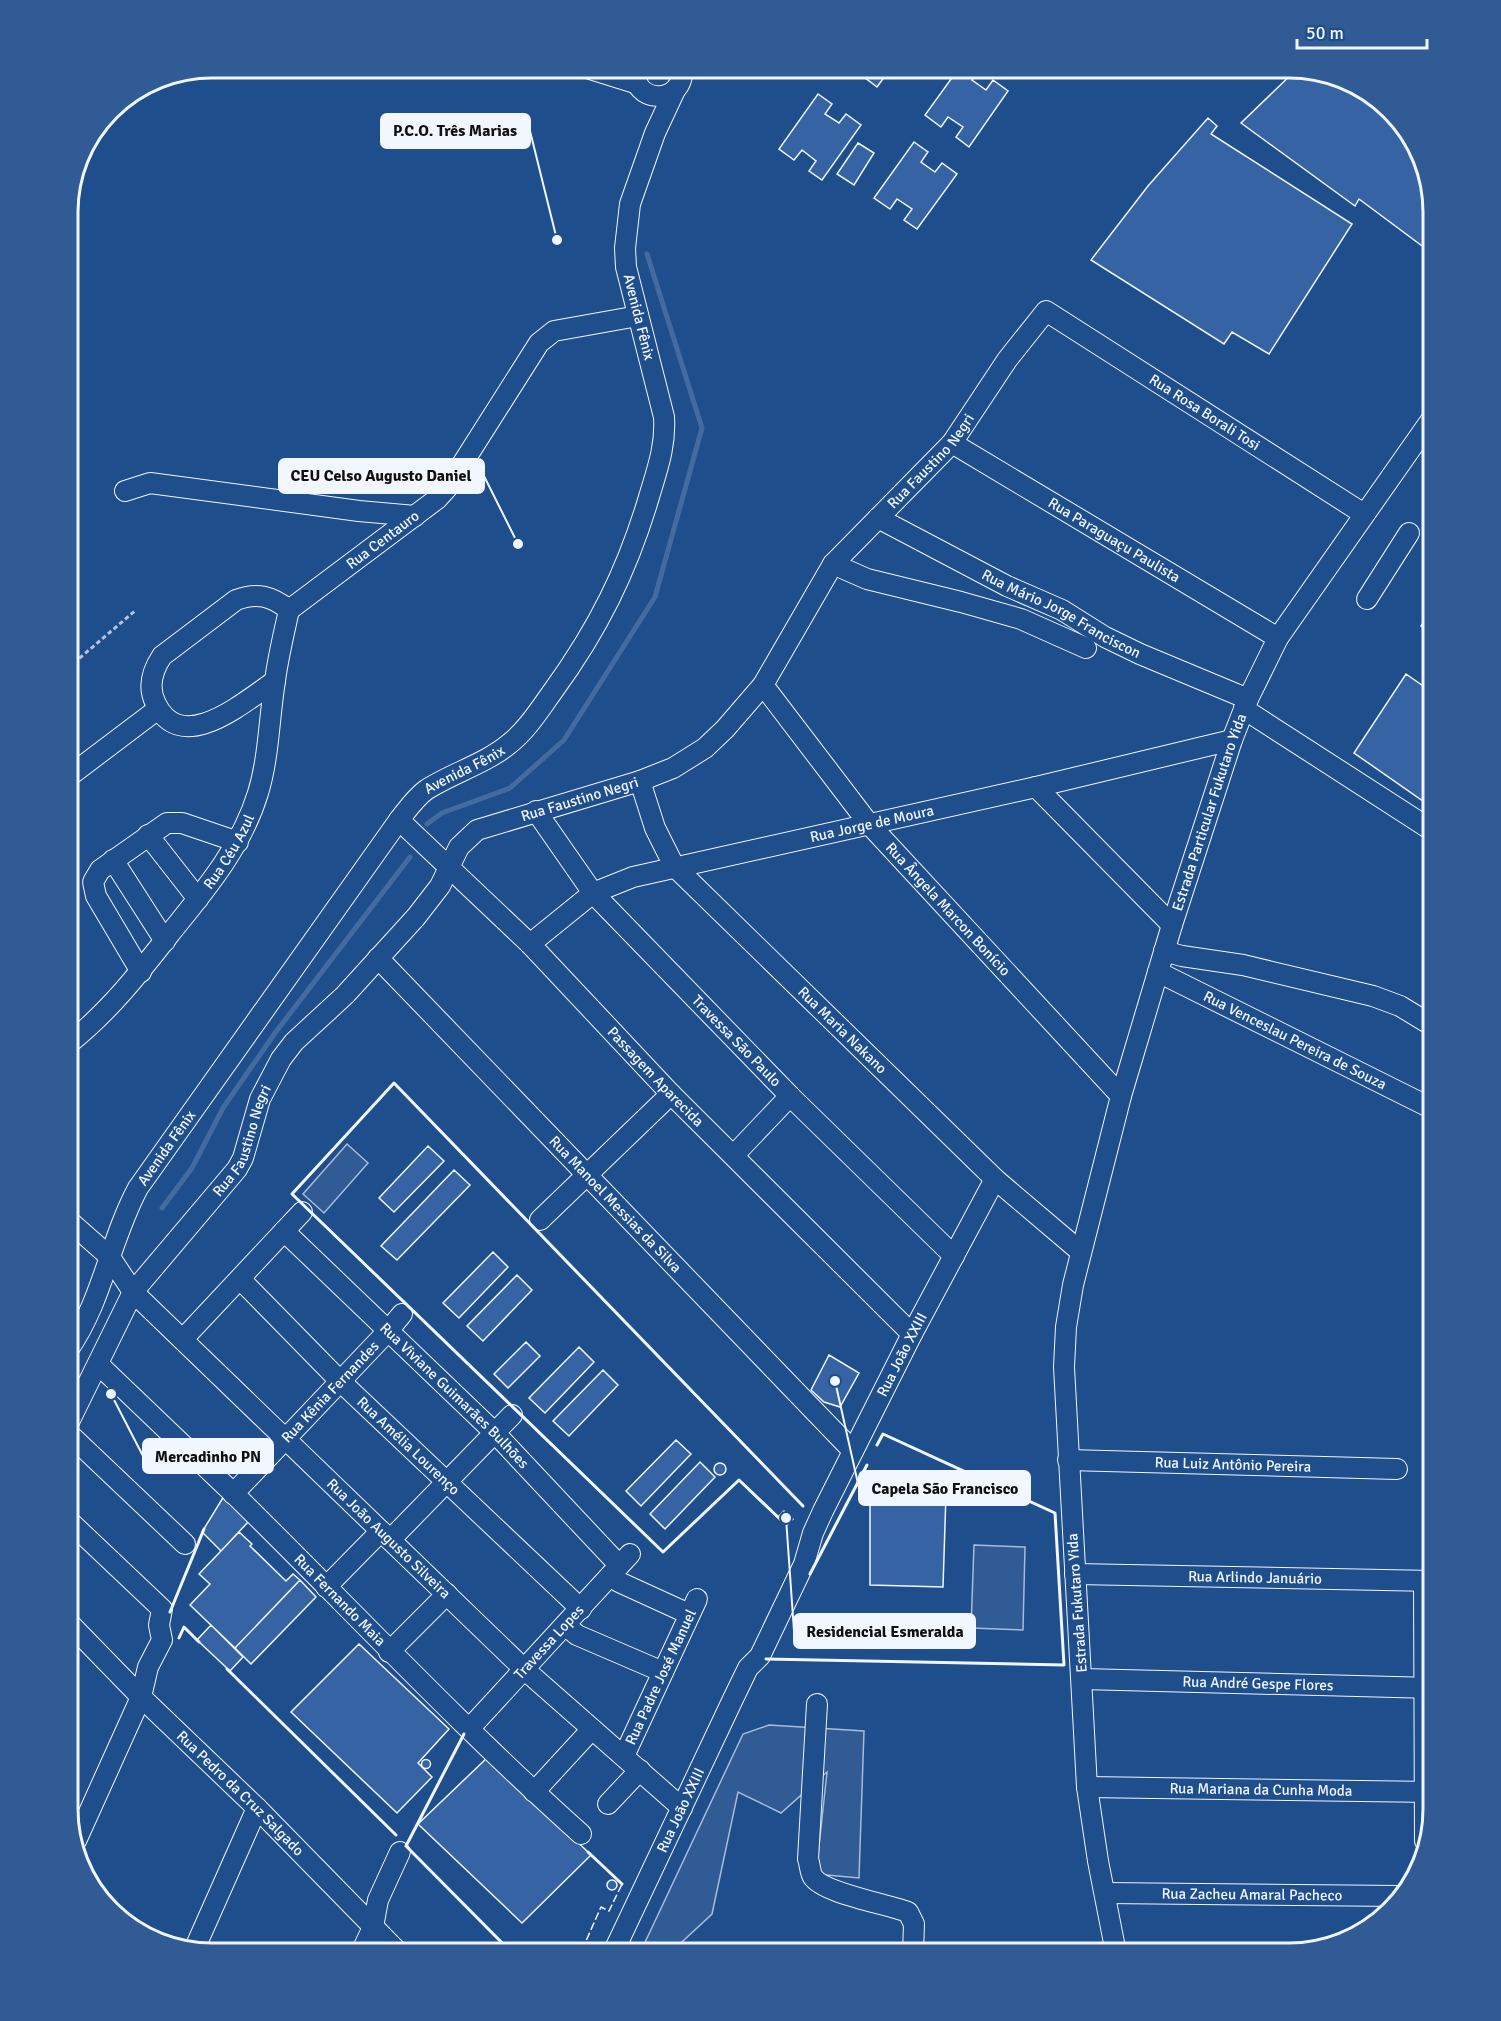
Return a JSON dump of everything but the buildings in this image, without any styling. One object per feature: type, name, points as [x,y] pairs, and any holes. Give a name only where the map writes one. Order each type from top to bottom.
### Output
[{"type":"street","points":[[625,78],[640,82],[658,96],[670,94],[679,78]]},
{"type":"street","name":"Avenida Fênix","points":[[78,1327],[91,1305],[129,1205],[138,1188],[399,820],[425,791],[509,744],[520,733],[565,675],[605,610],[647,504],[665,435],[664,417],[626,267],[626,229],[630,204],[655,133],[680,78]]},
{"type":"street","points":[[640,82],[655,133]]},
{"type":"street","name":"Rua Faustino Negri","points":[[78,1390],[98,1364],[133,1292],[237,1169],[243,1158],[260,1099],[281,1059],[294,1042],[345,995],[429,901],[440,886],[459,848],[477,830],[639,781],[673,768],[705,748],[725,729],[763,685],[832,564],[951,443],[1007,360],[1046,311]]},
{"type":"street","name":"Rua Rosa Borali Tosi","points":[[1046,311],[1364,514]]},
{"type":"street","name":"Rua Centauro","points":[[289,610],[432,503],[447,488],[542,339],[554,331],[638,316]]},
{"type":"street","name":"Estrada Particular Fukutaro Yida","points":[[1081,1252],[1121,1096],[1164,951],[1232,740],[1246,704],[1278,638],[1423,432]]},
{"type":"street","name":"Rua Paraguaçu Paulista","points":[[951,443],[1278,638]]},
{"type":"street","points":[[125,491],[150,483],[359,511],[415,516]]},
{"type":"street","points":[[359,511],[388,535]]},
{"type":"street","name":"Rua Mário Jorge Franciscon","points":[[878,518],[1007,586],[1062,610],[1105,637],[1246,704],[1423,824]]},
{"type":"street","points":[[1366,599],[1409,533]]},
{"type":"street","points":[[832,564],[867,579],[1021,619],[1086,648]]},
{"type":"street","points":[[275,681],[214,721],[199,726],[186,726],[170,720],[158,709],[152,695],[151,679],[162,656],[236,600],[250,595],[264,596],[278,600],[289,610]]},
{"type":"street","name":"Rua Céu Azul","points":[[78,1035],[111,1007],[141,972],[198,899],[238,842],[249,818],[264,769],[275,681],[289,610]]},
{"type":"street","name":"Rua Ângela Marcon Bonício","points":[[763,685],[869,824],[1121,1096]]},
{"type":"street","points":[[78,769],[158,709]]},
{"type":"street","name":"Rua Jorge de Moura","points":[[530,944],[593,892],[633,877],[1036,787],[1232,740]]},
{"type":"street","name":"Rua Maria Nakano","points":[[639,781],[655,828],[674,866],[995,1179],[1081,1252]]},
{"type":"street","points":[[1036,787],[1172,925]]},
{"type":"street","name":"Travessa São Paulo","points":[[536,811],[593,892],[789,1096],[954,1256]]},
{"type":"street","name":"Passagem Aparecida","points":[[399,820],[530,944],[671,1094],[912,1334]]},
{"type":"street","points":[[141,972],[96,896],[93,882],[100,870],[167,823],[182,822],[238,842]]},
{"type":"street","points":[[148,835],[198,899]]},
{"type":"street","points":[[113,860],[165,941]]},
{"type":"street","points":[[1164,951],[1243,965],[1373,996],[1400,1006],[1423,1020]]},
{"type":"street","name":"Rua Manoel Messias da Silva","points":[[378,958],[853,1451]]},
{"type":"street","name":"Rua Venceslau Pereira de Souza","points":[[1158,972],[1423,1104]]},
{"type":"street","points":[[540,1220],[671,1094]]},
{"type":"street","points":[[734,1155],[789,1096]]},
{"type":"street","name":"Rua João XXIII","points":[[618,1943],[748,1668],[760,1656],[804,1564],[813,1533],[853,1451],[912,1334],[995,1179]]},
{"type":"street","points":[[183,1339],[302,1212]]},
{"type":"street","name":"Rua João Augusto Silveira","points":[[78,1229],[110,1257],[133,1292],[524,1669],[682,1808]]},
{"type":"street","name":"Rua Viviane Guimarães Bulhões","points":[[284,1231],[495,1433],[620,1565],[619,1582],[693,1606]]},
{"type":"street","name":"Estrada Fukutaro Yida","points":[[1081,1252],[1066,1327],[1064,1367],[1068,1460],[1087,1787],[1098,1861],[1114,1943]]},
{"type":"street","name":"Rua Amélia Lourenço","points":[[240,1279],[340,1380],[581,1609]]},
{"type":"street","name":"Rua Kênia Fernandes","points":[[233,1494],[402,1314]]},
{"type":"street","name":"Rua Fernando Maia","points":[[98,1364],[233,1494],[389,1652],[534,1792],[581,1834]]},
{"type":"street","points":[[326,1587],[447,1481],[512,1415]]},
{"type":"street","points":[[78,1443],[185,1544]]},
{"type":"street","name":"Rua Luiz Antônio Pereira","points":[[1068,1460],[1397,1469]]},
{"type":"street","points":[[78,1530],[162,1609],[159,1625],[162,1640],[148,1667],[141,1697],[80,1831]]},
{"type":"street","name":"Travessa Lopes","points":[[469,1729],[620,1565]]},
{"type":"street","name":"Rua Arlindo Januário","points":[[1076,1574],[1423,1581]]},
{"type":"street","points":[[389,1652],[447,1594]]},
{"type":"street","name":"Rua Padre José Manuel","points":[[624,1756],[693,1606]]},
{"type":"street","points":[[565,1625],[577,1635],[663,1672]]},
{"type":"street","name":"Rua Pedro da Cruz Salgado","points":[[78,1635],[257,1808],[389,1943]]},
{"type":"street","name":"Rua André Gespe Flores","points":[[1082,1679],[1423,1688]]},
{"type":"street","points":[[817,1704],[808,1859],[813,1877],[830,1890],[890,1905],[908,1912],[914,1924],[913,1943]]},
{"type":"street","points":[[534,1792],[592,1729]]},
{"type":"street","points":[[609,1804],[640,1770]]},
{"type":"street","name":"Rua Mariana da Cunha Moda","points":[[1087,1787],[1423,1792]]},
{"type":"street","points":[[198,1942],[257,1808]]},
{"type":"street","points":[[366,1943],[373,1927],[378,1899],[400,1852]]},
{"type":"street","name":"Rua Zacheu Amaral Pacheco","points":[[1105,1893],[1390,1896]]},
{"type":"path","points":[[78,659],[136,610]]},
{"type":"shaded area","points":[[347,1144],[368,1163],[324,1213],[303,1194]]},
{"type":"shaded area","points":[[974,1545],[1025,1547],[1023,1630],[971,1628]]},
{"type":"shaded area","points":[[769,1725],[864,1731],[859,1878],[816,1874],[827,1772],[781,1813],[738,1792],[712,1914],[681,1943],[645,1943],[743,1734]]},
{"type":"waterway","points":[[427,824],[442,813],[510,788],[564,740],[655,597],[702,428],[647,254]]},
{"type":"waterway","points":[[162,1208],[192,1168],[223,1108],[275,1033],[410,857]]},
{"type":"fence","points":[[585,1943],[601,1907],[609,1911],[622,1884]]},
{"type":"wall","points":[[781,1520],[739,1480],[663,1552],[292,1194],[394,1083],[803,1506]]},
{"type":"wall","points":[[766,1659],[1064,1665],[1055,1513],[883,1434],[877,1445]]},
{"type":"wall","points":[[810,1574],[867,1465]]},
{"type":"wall","points":[[170,1612],[204,1529]]},
{"type":"wall","points":[[179,1638],[184,1627],[199,1642]]},
{"type":"wall","points":[[227,1669],[396,1835]]},
{"type":"wall","points":[[406,1846],[464,1734]]},
{"type":"wall","points":[[407,1847],[502,1943]]},
{"type":"wall","points":[[588,1852],[622,1884]]},
{"type":"place","name":"P.C.O. Três Marias","points":[[557,240]]},
{"type":"place","name":"CEU Celso Augusto Daniel","points":[[518,544]]},
{"type":"place","name":"Capela São Francisco","points":[[835,1381]]},
{"type":"place","name":"Mercadinho PN","points":[[111,1394]]},
{"type":"place","name":"Residencial Esmeralda","points":[[786,1518]]}]
